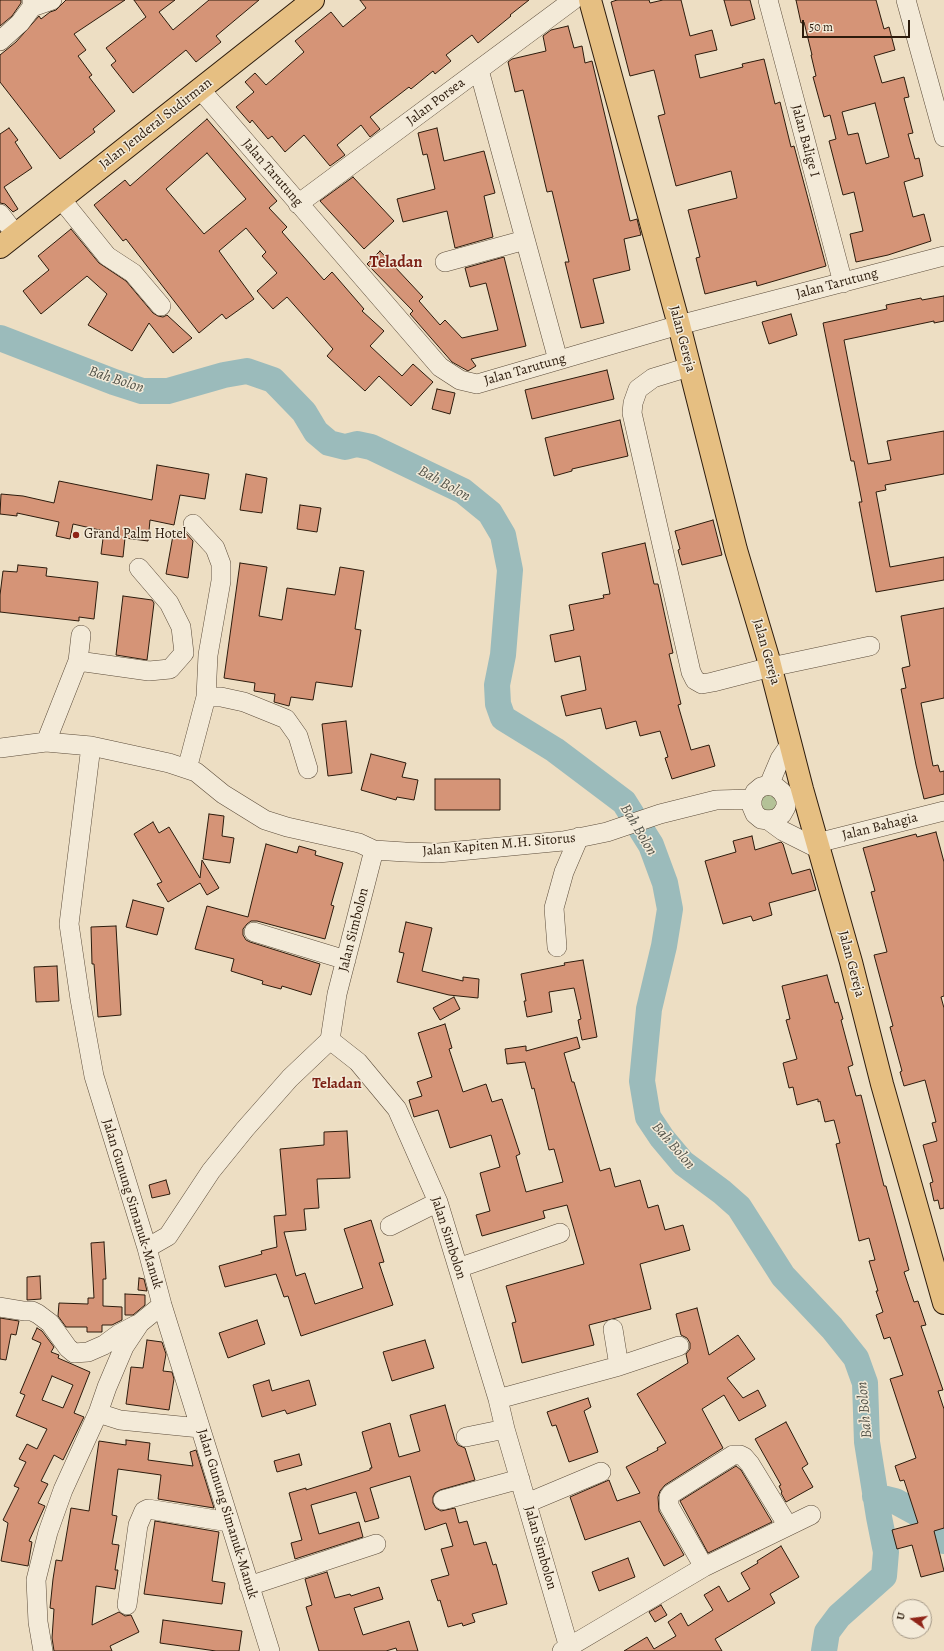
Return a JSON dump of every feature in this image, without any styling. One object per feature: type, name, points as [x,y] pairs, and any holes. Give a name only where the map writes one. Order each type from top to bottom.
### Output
[{"type":"main road","name":"Jalan Jenderal Sudirman","points":[[8,241],[312,0]]},
{"type":"main road","name":"Jalan Gereja","points":[[590,0],[679,325],[736,550],[771,667],[791,743],[794,794],[818,846],[851,962],[882,1084],[944,1303]]},
{"type":"street","points":[[0,41],[20,23],[32,4],[52,0]]},
{"type":"street","name":"Jalan Porsea","points":[[298,204],[573,0]]},
{"type":"street","name":"Jalan Balige I","points":[[768,0],[843,283]]},
{"type":"street","points":[[906,0],[944,137]]},
{"type":"street","points":[[479,70],[558,360]]},
{"type":"street","name":"Jalan Tarutung","points":[[200,90],[440,367],[460,380],[477,384],[679,325],[944,256]]},
{"type":"street","points":[[61,199],[107,256],[134,273],[161,306]]},
{"type":"street","points":[[0,214],[8,241]]},
{"type":"street","points":[[445,262],[525,240]]},
{"type":"street","points":[[689,367],[653,378],[638,389],[633,403],[632,413],[691,672],[695,680],[702,684],[771,667],[870,646]]},
{"type":"street","points":[[187,769],[206,697],[208,655],[221,582],[221,564],[216,548],[193,524]]},
{"type":"street","points":[[78,661],[149,671],[170,669],[184,653],[181,626],[169,603],[140,568]]},
{"type":"street","points":[[46,742],[78,661],[81,635]]},
{"type":"street","points":[[206,697],[221,697],[244,702],[286,719],[298,736],[308,769]]},
{"type":"street","name":"Jalan Kapiten M.H. Sitorus","points":[[0,748],[46,742],[91,746],[169,763],[196,772],[223,794],[265,820],[287,827],[359,843],[374,850],[438,853],[563,840],[607,832],[660,814],[716,800],[752,799]]},
{"type":"street","points":[[768,786],[780,760],[791,743]]},
{"type":"street","name":"Jalan Gunung Simanuk-Manuk","points":[[91,746],[69,924],[94,1076],[147,1248],[162,1305],[270,1651]]},
{"type":"street","points":[[768,786],[776,787],[782,792],[794,794],[782,814],[776,819],[768,820],[761,819],[755,814],[752,807],[752,799],[755,792],[761,787],[768,786]]},
{"type":"street","name":"Jalan Bahagia","points":[[818,846],[944,811]]},
{"type":"street","points":[[768,820],[783,831],[818,846]]},
{"type":"street","points":[[557,947],[554,908],[564,872],[579,837]]},
{"type":"street","name":"Jalan Simbolon","points":[[374,850],[337,994],[330,1040],[358,1062],[397,1109],[438,1202],[498,1399],[505,1429],[567,1649]]},
{"type":"street","points":[[254,932],[346,960]]},
{"type":"street","points":[[147,1248],[168,1236],[211,1171],[245,1129],[290,1078],[330,1040]]},
{"type":"street","points":[[390,1226],[438,1202]]},
{"type":"street","points":[[458,1268],[560,1233]]},
{"type":"street","points":[[0,1307],[32,1311],[50,1323],[68,1348],[74,1353],[88,1352],[104,1345],[124,1330],[140,1323],[162,1305]]},
{"type":"street","points":[[43,1651],[38,1622],[36,1580],[48,1532],[63,1490],[98,1413],[124,1347],[140,1323]]},
{"type":"street","points":[[613,1329],[619,1366]]},
{"type":"street","points":[[498,1399],[619,1366],[679,1346]]},
{"type":"street","points":[[98,1413],[120,1420],[200,1428]]},
{"type":"street","points":[[466,1437],[505,1429]]},
{"type":"street","points":[[704,1566],[670,1506],[669,1500],[671,1494],[733,1455],[740,1455],[744,1457],[750,1464],[788,1526]]},
{"type":"street","points":[[527,1504],[600,1472]]},
{"type":"street","points":[[444,1500],[520,1479]]},
{"type":"street","points":[[127,1605],[138,1525],[144,1511],[148,1509],[229,1522]]},
{"type":"street","points":[[567,1649],[704,1566],[811,1515]]},
{"type":"street","points":[[250,1586],[376,1544]]},
{"type":"green space","points":[[766,787],[784,804],[764,818],[754,795]]},
{"type":"building","points":[[0,0],[21,0],[21,3],[12,16],[0,26]]},
{"type":"building","points":[[66,0],[125,0],[74,34],[86,50],[78,56],[92,75],[89,77],[115,111],[93,129],[95,132],[60,159],[0,82],[0,55],[16,42],[39,16],[41,19],[50,12],[56,10]]},
{"type":"building","points":[[134,0],[175,0],[159,12],[173,30],[209,0],[259,0],[216,36],[221,42],[196,62],[186,50],[133,93],[111,65],[116,61],[106,48],[146,17]]},
{"type":"building","points":[[360,0],[529,0],[478,43],[472,35],[446,55],[451,61],[435,74],[433,71],[411,89],[409,87],[370,117],[380,129],[370,137],[361,125],[337,145],[345,155],[330,166],[304,135],[285,152],[272,136],[268,139],[252,120],[250,123],[236,107],[254,92],[245,82],[255,73],[266,85],[304,52],[295,41],[331,12],[343,27],[366,8]]},
{"type":"building","points":[[617,0],[649,0],[650,3],[663,0],[681,0],[690,36],[712,30],[717,50],[695,55],[700,78],[743,67],[742,64],[764,59],[775,104],[780,102],[791,147],[794,146],[826,266],[757,286],[756,281],[705,294],[696,258],[700,257],[688,210],[737,198],[731,171],[676,186],[658,116],[665,114],[654,70],[630,76],[611,2]]},
{"type":"building","points":[[724,0],[750,0],[755,19],[731,26]]},
{"type":"building","points":[[796,0],[876,0],[884,29],[889,27],[895,50],[874,56],[882,83],[904,77],[909,97],[904,98],[913,133],[908,134],[915,159],[919,158],[923,176],[904,182],[913,217],[924,214],[931,241],[888,255],[856,262],[850,234],[863,231],[854,192],[843,195],[829,141],[836,139],[830,115],[824,117],[813,77],[816,76],[804,22],[801,23]],"holes":[[[875,103],[889,157],[866,164],[858,133],[848,135],[842,112]]]},
{"type":"building","points":[[568,26],[574,48],[582,46],[585,63],[592,61],[630,221],[637,219],[641,235],[624,239],[630,270],[593,279],[604,323],[581,328],[565,262],[569,262],[552,191],[547,192],[523,90],[515,92],[508,62],[512,59],[546,51],[543,36],[551,30]]},
{"type":"building","points":[[207,119],[277,201],[269,208],[287,227],[282,232],[324,280],[332,272],[364,309],[362,311],[384,331],[370,346],[402,376],[413,364],[433,382],[411,406],[379,376],[365,391],[327,356],[333,349],[287,297],[273,309],[257,291],[277,273],[262,256],[266,252],[246,228],[219,251],[254,299],[226,319],[222,314],[199,333],[126,239],[123,241],[94,205],[125,180],[130,186]],"holes":[[[207,153],[246,199],[204,234],[166,189]]]},
{"type":"building","points":[[9,128],[18,140],[15,142],[32,168],[4,187],[18,209],[13,212],[5,204],[0,203],[0,134]]},
{"type":"building","points":[[437,128],[444,161],[484,151],[495,193],[484,196],[493,237],[455,248],[447,211],[403,222],[397,199],[435,189],[427,154],[423,155],[418,133]]},
{"type":"building","points":[[353,177],[394,221],[364,249],[320,201]]},
{"type":"building","points":[[71,229],[99,263],[126,281],[153,313],[163,317],[167,315],[192,338],[173,353],[149,323],[132,351],[88,325],[107,294],[87,276],[41,314],[23,291],[49,270],[38,256]]},
{"type":"building","points":[[380,251],[423,297],[419,301],[440,325],[445,320],[462,338],[498,330],[486,283],[470,287],[465,268],[504,257],[526,346],[471,359],[476,366],[468,371],[452,362],[410,314],[413,311],[367,264]]},
{"type":"building","points":[[944,296],[944,321],[934,323],[934,321],[844,340],[868,464],[891,460],[887,441],[944,431],[944,474],[885,485],[886,490],[876,492],[890,567],[944,557],[944,580],[876,592],[859,502],[862,502],[854,461],[851,461],[823,323],[887,309],[886,305],[921,298],[922,300]]},
{"type":"building","points":[[791,314],[797,335],[769,344],[762,322]]},
{"type":"building","points":[[607,370],[614,399],[532,419],[525,390]]},
{"type":"building","points":[[437,389],[455,393],[450,414],[432,409]]},
{"type":"building","points":[[620,420],[628,456],[572,469],[572,471],[554,476],[545,438]]},
{"type":"building","points":[[157,465],[209,474],[205,499],[180,495],[174,525],[150,520],[148,541],[125,538],[123,557],[101,554],[104,531],[73,524],[70,539],[56,536],[59,522],[17,513],[17,516],[0,514],[1,494],[23,496],[54,503],[59,481],[152,500]]},
{"type":"building","points":[[246,474],[267,478],[262,513],[240,510]]},
{"type":"building","points":[[300,505],[321,508],[317,532],[297,529]]},
{"type":"building","points":[[713,520],[722,555],[682,565],[678,550],[680,549],[675,531]]},
{"type":"building","points":[[174,530],[185,532],[193,541],[188,578],[166,574]]},
{"type":"building","points":[[645,543],[654,584],[658,584],[673,653],[669,654],[681,704],[678,705],[691,750],[709,745],[715,766],[672,779],[665,758],[668,757],[660,731],[640,736],[636,721],[606,729],[601,708],[566,716],[561,696],[586,690],[580,656],[555,662],[550,635],[574,630],[569,605],[604,598],[603,595],[610,594],[602,553]]},
{"type":"building","points":[[240,563],[267,567],[259,616],[282,620],[287,588],[335,595],[340,567],[364,571],[355,629],[361,630],[352,687],[316,682],[313,700],[291,697],[289,706],[274,702],[275,694],[254,691],[255,683],[224,678]]},
{"type":"building","points":[[18,565],[47,568],[46,576],[98,582],[94,619],[79,617],[79,621],[0,612],[0,595],[3,571],[17,572]]},
{"type":"building","points":[[123,596],[152,600],[154,603],[147,660],[116,655]]},
{"type":"building","points":[[944,608],[944,698],[921,703],[933,766],[938,765],[940,772],[944,771],[944,794],[924,799],[901,689],[906,688],[902,668],[910,666],[901,616]]},
{"type":"building","points":[[346,721],[352,773],[328,776],[322,724]]},
{"type":"building","points":[[371,754],[406,763],[402,777],[418,780],[414,800],[397,797],[396,800],[361,790]]},
{"type":"building","points":[[435,779],[500,779],[500,810],[435,810]]},
{"type":"building","points":[[209,814],[224,816],[222,836],[234,838],[230,863],[203,859]]},
{"type":"building","points":[[153,822],[159,833],[169,827],[200,878],[202,860],[219,888],[207,895],[200,883],[168,902],[157,884],[162,882],[134,834]]},
{"type":"building","points":[[936,832],[944,862],[944,996],[941,997],[944,1008],[944,1208],[940,1209],[938,1200],[934,1201],[930,1183],[933,1182],[923,1145],[937,1141],[932,1123],[936,1122],[925,1080],[904,1086],[900,1072],[902,1071],[890,1027],[893,1026],[874,955],[887,952],[871,892],[875,891],[863,848],[916,834],[917,837]]},
{"type":"building","points":[[752,836],[755,850],[781,842],[783,844],[792,874],[810,869],[816,890],[769,903],[772,915],[753,921],[751,916],[723,924],[705,861],[736,852],[733,841]]},
{"type":"building","points":[[266,844],[297,853],[299,846],[316,851],[315,855],[343,863],[331,905],[334,906],[325,939],[257,921],[251,921],[243,929],[243,935],[246,940],[250,942],[320,964],[311,995],[282,986],[281,989],[262,984],[263,981],[231,971],[234,959],[195,949],[207,906],[248,917]]},
{"type":"building","points":[[133,900],[164,908],[157,935],[126,927]]},
{"type":"building","points":[[406,922],[432,928],[422,971],[463,981],[463,977],[479,979],[478,998],[449,995],[397,982],[404,953],[399,952]]},
{"type":"building","points":[[116,926],[121,1015],[98,1017],[94,964],[92,964],[91,927]]},
{"type":"building","points":[[583,960],[597,1037],[582,1040],[578,1020],[581,1019],[574,988],[549,992],[552,1012],[527,1017],[524,1001],[526,1001],[521,974],[565,965],[564,963]]},
{"type":"building","points":[[57,966],[59,1001],[36,1002],[34,967]]},
{"type":"building","points":[[827,975],[835,1003],[838,1002],[843,1019],[841,1020],[853,1065],[848,1067],[856,1096],[861,1095],[884,1186],[886,1186],[909,1270],[904,1272],[914,1302],[918,1301],[926,1325],[921,1326],[943,1390],[938,1391],[944,1409],[944,1528],[934,1531],[944,1571],[921,1577],[912,1545],[897,1549],[892,1530],[918,1523],[904,1480],[900,1481],[895,1466],[916,1458],[890,1379],[903,1375],[890,1337],[884,1339],[876,1315],[883,1312],[869,1261],[875,1260],[869,1238],[859,1241],[836,1144],[840,1143],[834,1120],[825,1122],[820,1101],[818,1102],[818,1099],[797,1105],[793,1087],[789,1088],[783,1063],[797,1059],[786,1020],[790,1019],[782,986]]},
{"type":"building","points":[[454,997],[460,1009],[440,1020],[433,1008]]},
{"type":"building","points":[[445,1024],[452,1048],[449,1049],[463,1092],[486,1084],[492,1102],[502,1099],[520,1154],[516,1156],[526,1192],[563,1182],[554,1149],[549,1150],[534,1088],[532,1089],[525,1062],[507,1064],[505,1049],[526,1046],[526,1051],[577,1037],[580,1048],[564,1053],[600,1171],[610,1168],[615,1187],[640,1180],[648,1208],[658,1205],[665,1230],[683,1225],[690,1250],[640,1264],[651,1309],[589,1325],[594,1345],[522,1363],[512,1323],[516,1322],[506,1286],[584,1264],[567,1205],[543,1211],[545,1218],[482,1236],[476,1215],[490,1211],[480,1173],[500,1167],[491,1135],[450,1148],[438,1110],[414,1117],[409,1100],[422,1096],[417,1082],[432,1077],[418,1033]]},
{"type":"building","points":[[347,1131],[350,1178],[317,1179],[319,1208],[304,1209],[306,1230],[284,1232],[296,1276],[305,1273],[315,1304],[363,1288],[344,1229],[371,1220],[384,1262],[379,1263],[393,1305],[301,1336],[288,1296],[284,1297],[276,1274],[225,1287],[219,1266],[262,1254],[261,1251],[277,1247],[274,1216],[286,1215],[280,1149],[324,1145],[324,1132]]},
{"type":"building","points":[[166,1180],[170,1194],[152,1198],[149,1185]]},
{"type":"building","points":[[104,1242],[106,1279],[103,1279],[103,1306],[122,1307],[122,1320],[112,1325],[102,1325],[102,1332],[87,1332],[87,1327],[66,1327],[58,1316],[59,1303],[88,1304],[88,1298],[94,1298],[91,1243]]},
{"type":"building","points":[[40,1276],[41,1299],[27,1300],[27,1277]]},
{"type":"building","points":[[139,1278],[144,1279],[147,1291],[138,1290]]},
{"type":"building","points":[[125,1294],[145,1295],[145,1305],[133,1315],[125,1315]]},
{"type":"building","points":[[697,1308],[709,1355],[738,1335],[755,1359],[727,1378],[743,1398],[758,1390],[766,1406],[739,1421],[724,1395],[702,1409],[723,1448],[665,1485],[660,1491],[658,1497],[659,1511],[684,1555],[664,1566],[640,1521],[585,1540],[570,1497],[609,1480],[617,1501],[640,1493],[626,1467],[658,1450],[657,1448],[666,1443],[637,1394],[688,1363],[686,1354],[690,1349],[690,1343],[687,1338],[681,1335],[676,1314]]},
{"type":"building","points":[[0,1318],[19,1321],[16,1335],[11,1334],[6,1360],[0,1359]]},
{"type":"building","points":[[257,1320],[265,1344],[228,1358],[219,1333]]},
{"type":"building","points":[[37,1328],[42,1331],[54,1347],[51,1352],[59,1355],[58,1358],[90,1372],[74,1413],[84,1417],[63,1460],[54,1455],[41,1481],[48,1484],[38,1503],[45,1506],[29,1541],[32,1542],[28,1566],[1,1561],[8,1523],[3,1520],[19,1488],[14,1486],[26,1462],[19,1459],[27,1444],[37,1449],[47,1429],[16,1416],[25,1395],[20,1393],[41,1343],[32,1339]],"holes":[[[52,1376],[73,1385],[63,1408],[42,1400]]]},
{"type":"building","points":[[147,1340],[162,1342],[166,1354],[163,1371],[172,1372],[174,1379],[169,1410],[126,1404],[131,1367],[143,1368]]},
{"type":"building","points":[[425,1340],[434,1368],[392,1381],[383,1352]]},
{"type":"building","points":[[269,1380],[272,1391],[309,1380],[316,1405],[287,1414],[285,1410],[262,1417],[253,1385]]},
{"type":"building","points":[[588,1398],[591,1407],[584,1411],[598,1452],[569,1462],[556,1425],[552,1426],[547,1412]]},
{"type":"building","points":[[445,1405],[455,1440],[458,1445],[465,1448],[475,1480],[440,1490],[435,1493],[433,1503],[436,1508],[441,1511],[455,1508],[459,1523],[467,1521],[474,1545],[486,1542],[493,1565],[496,1564],[507,1604],[472,1614],[475,1622],[463,1626],[462,1623],[448,1627],[440,1600],[438,1601],[431,1580],[449,1575],[441,1549],[453,1546],[446,1523],[425,1530],[410,1476],[370,1488],[379,1518],[365,1522],[356,1492],[311,1505],[319,1534],[359,1522],[363,1537],[295,1559],[291,1543],[302,1540],[289,1493],[306,1488],[306,1490],[370,1470],[370,1468],[372,1468],[362,1432],[390,1423],[399,1457],[420,1451],[410,1415]]},
{"type":"building","points":[[786,1422],[808,1464],[802,1468],[813,1487],[786,1502],[781,1493],[782,1492],[779,1486],[781,1485],[755,1439]]},
{"type":"building","points":[[126,1440],[150,1443],[148,1460],[193,1466],[190,1452],[196,1450],[214,1508],[158,1499],[161,1475],[118,1469],[112,1515],[117,1516],[112,1544],[119,1545],[115,1570],[118,1570],[115,1589],[96,1586],[92,1625],[119,1612],[125,1616],[131,1615],[139,1632],[110,1646],[112,1651],[54,1651],[52,1638],[54,1609],[50,1608],[53,1579],[56,1560],[62,1561],[71,1508],[89,1511],[99,1441],[126,1445]]},
{"type":"building","points":[[299,1454],[302,1465],[277,1472],[274,1461]]},
{"type":"building","points":[[736,1466],[741,1470],[772,1522],[708,1553],[680,1501]]},
{"type":"building","points":[[155,1521],[219,1532],[212,1581],[225,1583],[222,1604],[144,1594]]},
{"type":"building","points":[[781,1546],[799,1577],[770,1594],[775,1603],[715,1639],[722,1651],[624,1651],[647,1637],[654,1649],[676,1636],[668,1622],[681,1613],[688,1626],[713,1610],[704,1595],[719,1586],[728,1602],[750,1589],[741,1573],[758,1563],[757,1561]]},
{"type":"building","points":[[628,1558],[635,1577],[599,1591],[592,1572]]},
{"type":"building","points":[[327,1572],[335,1598],[350,1594],[351,1596],[379,1587],[383,1599],[354,1608],[363,1635],[409,1621],[418,1651],[397,1651],[396,1648],[386,1651],[319,1651],[306,1607],[312,1605],[305,1579]]},
{"type":"building","points":[[661,1605],[667,1615],[655,1622],[649,1612]]},
{"type":"building","points":[[163,1620],[242,1631],[239,1651],[216,1651],[160,1643]]},
{"type":"waterway","name":"Bah Bolon","points":[[0,338],[114,382],[142,391],[168,391],[224,375],[247,371],[273,380],[304,412],[316,432],[329,443],[345,447],[357,444],[371,447],[463,491],[490,513],[503,535],[510,570],[503,655],[497,685],[498,704],[503,718],[555,750],[624,802],[651,845],[665,883],[670,909],[664,946],[649,1009],[642,1081],[648,1117],[662,1138],[683,1163],[722,1192],[739,1207],[783,1276],[832,1328],[856,1358],[865,1383],[867,1442],[886,1552],[884,1576],[839,1616],[827,1632],[824,1651]]},
{"type":"waterway","points":[[875,1496],[895,1501],[917,1513],[944,1541]]},
{"type":"place","name":"Grand Palm Hotel","points":[[76,535]]},
{"type":"district","name":"Teladan","points":[[396,263]]},
{"type":"district","name":"Teladan","points":[[337,1084]]}]
